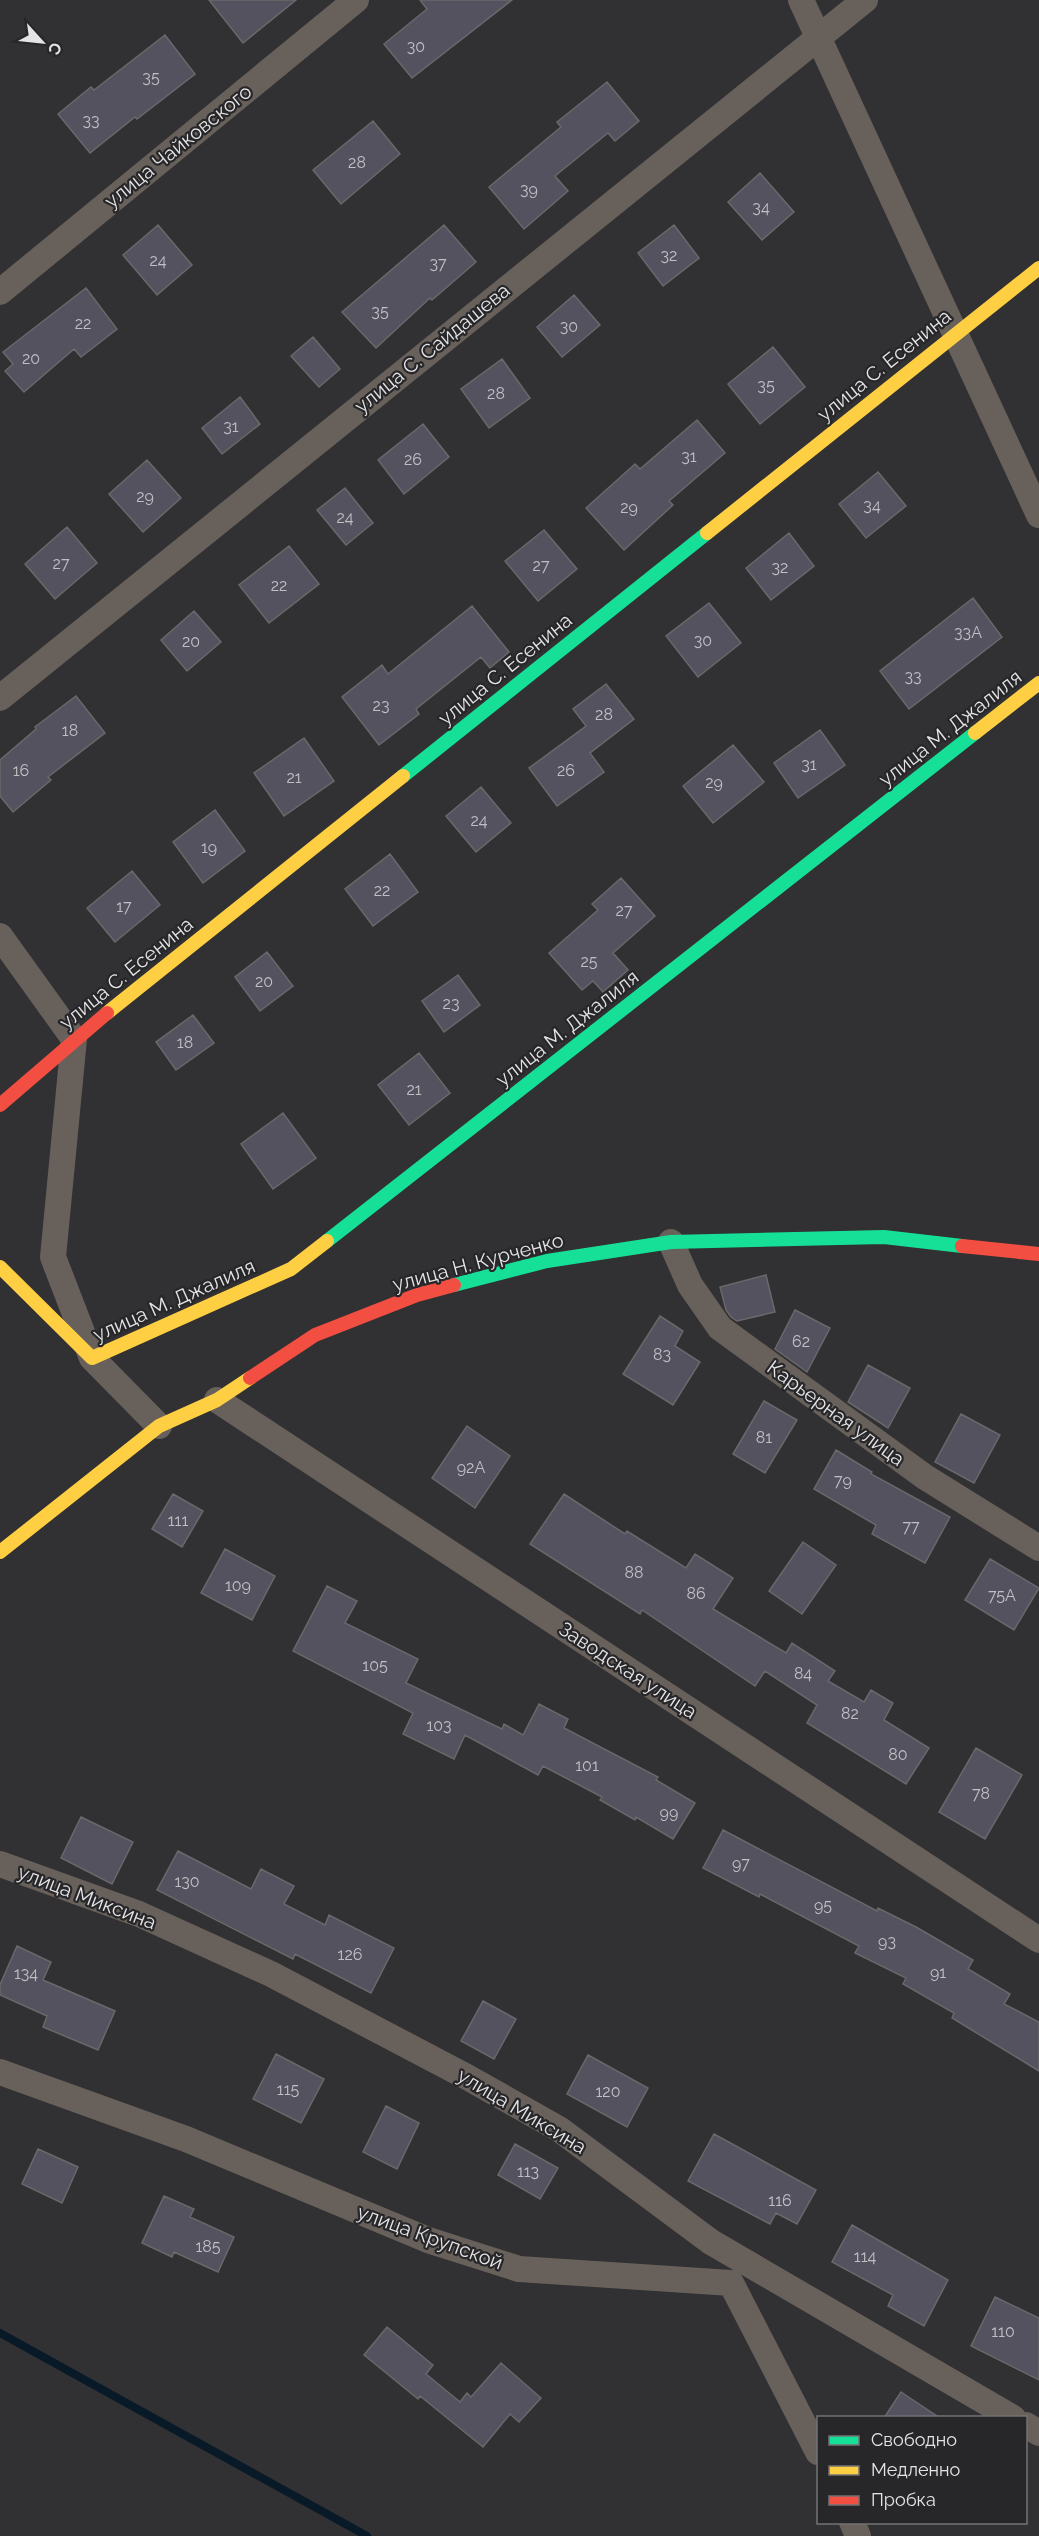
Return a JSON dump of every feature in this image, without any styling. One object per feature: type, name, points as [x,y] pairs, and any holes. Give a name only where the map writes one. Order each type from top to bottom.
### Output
[{"type":"street","name":"улица Чайковского","points":[[0,292],[356,0]]},
{"type":"street","points":[[801,0],[1039,515]]},
{"type":"street","name":"улица С. Сайдашева","points":[[0,698],[817,36],[866,0]]},
{"type":"street","name":"улица С. Есенина","points":[[0,1105],[74,1039],[1039,268]]},
{"type":"street","name":"улица М. Джалиля","points":[[92,1358],[291,1269],[1039,683]]},
{"type":"street","points":[[0,936],[74,1039],[53,1257],[92,1358]]},
{"type":"street","name":"улица Н. Курченко","points":[[0,1552],[159,1426],[217,1400],[315,1335],[417,1295],[547,1261],[671,1242],[884,1237],[1039,1254]]},
{"type":"street","name":"Карьерная улица","points":[[671,1242],[690,1285],[720,1328],[925,1477],[1039,1548]]},
{"type":"street","points":[[0,1267],[159,1426]]},
{"type":"street","name":"Заводская улица","points":[[217,1400],[1039,1940]]},
{"type":"street","name":"улица Миксина","points":[[0,1864],[139,1914],[261,1969],[467,2077],[559,2129],[711,2242],[1010,2416]]},
{"type":"street","name":"улица Крупской","points":[[0,2072],[186,2139],[428,2240],[519,2269],[731,2283],[807,2298]]},
{"type":"street","points":[[731,2283],[817,2448]]},
{"type":"building","points":[[209,0],[296,0],[243,43]]},
{"type":"building","points":[[420,0],[512,0],[412,78],[384,44],[427,9]]},
{"type":"building","points":[[165,35],[195,74],[90,153],[58,114],[91,87],[94,90]]},
{"type":"building","points":[[607,82],[639,121],[615,141],[608,133],[555,176],[568,191],[524,229],[489,187],[561,127],[557,122]]},
{"type":"building","points":[[373,121],[400,154],[341,204],[313,170]]},
{"type":"building","points":[[760,173],[794,212],[762,240],[728,202]]},
{"type":"building","points":[[158,225],[192,265],[157,295],[123,255]]},
{"type":"building","points":[[444,225],[476,262],[432,300],[430,298],[376,348],[342,312]]},
{"type":"building","points":[[674,225],[699,258],[663,286],[638,253]]},
{"type":"building","points":[[86,288],[117,329],[81,357],[74,349],[24,392],[5,371],[13,364],[3,352]]},
{"type":"building","points":[[574,295],[600,325],[562,357],[537,327]]},
{"type":"building","points":[[313,337],[340,369],[319,387],[291,356]]},
{"type":"building","points":[[773,347],[805,387],[760,424],[728,384]]},
{"type":"building","points":[[502,359],[530,398],[489,428],[461,389]]},
{"type":"building","points":[[240,397],[260,424],[222,454],[202,428]]},
{"type":"building","points":[[697,420],[725,453],[669,501],[673,505],[624,550],[586,508],[635,464],[640,469]]},
{"type":"building","points":[[423,424],[449,457],[404,494],[378,460]]},
{"type":"building","points":[[147,460],[181,498],[143,532],[109,494]]},
{"type":"building","points":[[878,472],[906,506],[866,538],[839,504]]},
{"type":"building","points":[[345,488],[373,523],[346,545],[317,510]]},
{"type":"building","points":[[67,527],[97,563],[55,599],[25,564]]},
{"type":"building","points":[[544,530],[577,569],[538,601],[505,561]]},
{"type":"building","points":[[789,533],[814,566],[771,600],[746,568]]},
{"type":"building","points":[[289,546],[319,584],[269,623],[239,585]]},
{"type":"building","points":[[973,598],[1002,637],[909,709],[880,671]]},
{"type":"building","points":[[709,603],[741,643],[698,677],[666,636]]},
{"type":"building","points":[[472,606],[509,652],[490,668],[481,657],[416,709],[419,714],[379,745],[342,697],[382,665],[388,674]]},
{"type":"building","points":[[194,611],[221,642],[187,671],[161,640]]},
{"type":"building","points":[[606,684],[634,719],[590,753],[604,772],[557,806],[529,768],[586,726],[573,709]]},
{"type":"building","points":[[76,696],[105,733],[48,777],[51,780],[13,812],[0,796],[0,760],[36,729],[35,727]]},
{"type":"building","points":[[820,730],[845,765],[798,798],[774,763]]},
{"type":"building","points":[[304,738],[334,781],[284,816],[254,773]]},
{"type":"building","points":[[733,745],[764,782],[713,823],[683,786]]},
{"type":"building","points":[[481,787],[511,823],[476,852],[446,816]]},
{"type":"building","points":[[215,810],[245,851],[203,883],[173,842]]},
{"type":"building","points":[[390,854],[418,892],[373,926],[345,889]]},
{"type":"building","points":[[132,871],[160,905],[115,942],[87,908]]},
{"type":"building","points":[[621,878],[655,916],[613,953],[628,970],[603,992],[593,981],[582,990],[549,953],[598,910],[592,904]]},
{"type":"building","points":[[267,952],[293,986],[260,1011],[235,977]]},
{"type":"building","points":[[458,975],[480,1005],[444,1032],[422,1001]]},
{"type":"building","points":[[193,1015],[214,1043],[176,1070],[156,1042]]},
{"type":"building","points":[[419,1053],[450,1093],[409,1125],[378,1085]]},
{"type":"building","points":[[283,1113],[316,1158],[273,1189],[241,1144]]},
{"type":"building","points":[[766,1275],[775,1312],[737,1321],[731,1317],[726,1310],[720,1287]]},
{"type":"building","points":[[795,1310],[830,1328],[807,1372],[775,1349]]},
{"type":"building","points":[[660,1316],[683,1331],[675,1346],[700,1362],[673,1405],[623,1374]]},
{"type":"building","points":[[868,1365],[910,1388],[888,1428],[848,1402]]},
{"type":"building","points":[[764,1401],[797,1420],[765,1473],[733,1454]]},
{"type":"building","points":[[961,1414],[1000,1435],[974,1483],[935,1462]]},
{"type":"building","points":[[467,1426],[510,1456],[475,1508],[432,1478]]},
{"type":"building","points":[[836,1450],[872,1472],[871,1474],[950,1517],[925,1563],[872,1534],[876,1525],[814,1489]]},
{"type":"building","points":[[173,1494],[203,1511],[182,1547],[152,1529]]},
{"type":"building","points":[[564,1494],[625,1534],[627,1531],[686,1568],[695,1554],[733,1578],[713,1609],[786,1653],[792,1643],[835,1671],[828,1681],[864,1702],[871,1690],[893,1703],[884,1720],[929,1748],[906,1784],[807,1723],[817,1705],[765,1671],[755,1686],[642,1610],[640,1614],[530,1544]]},
{"type":"building","points":[[803,1542],[836,1565],[802,1614],[769,1591]]},
{"type":"building","points":[[225,1549],[275,1576],[252,1620],[201,1593]]},
{"type":"building","points":[[990,1559],[1039,1588],[1014,1630],[965,1600]]},
{"type":"building","points":[[327,1586],[357,1601],[345,1623],[418,1659],[406,1683],[502,1729],[504,1724],[523,1735],[539,1704],[568,1719],[564,1728],[658,1777],[656,1780],[695,1803],[673,1839],[636,1817],[635,1820],[600,1800],[602,1797],[543,1766],[538,1775],[465,1735],[454,1759],[403,1734],[413,1713],[293,1651]]},
{"type":"building","points":[[976,1748],[1022,1775],[985,1839],[939,1812]]},
{"type":"building","points":[[81,1817],[133,1842],[112,1884],[61,1858]]},
{"type":"building","points":[[723,1830],[877,1911],[878,1908],[916,1927],[973,1960],[968,1969],[1010,1994],[1004,2004],[1039,2022],[1039,2071],[952,2018],[954,2013],[903,1984],[906,1978],[855,1953],[859,1946],[760,1894],[759,1897],[703,1868]]},
{"type":"building","points":[[178,1851],[251,1889],[261,1869],[294,1886],[284,1904],[325,1925],[329,1915],[394,1948],[371,1993],[295,1954],[293,1959],[157,1890]]},
{"type":"building","points":[[17,1946],[51,1962],[43,1980],[115,2011],[98,2050],[43,2027],[47,2016],[0,1995],[0,1985]]},
{"type":"building","points":[[483,2001],[516,2019],[494,2059],[461,2041]]},
{"type":"building","points":[[276,2054],[324,2079],[301,2123],[253,2099]]},
{"type":"building","points":[[588,2055],[648,2088],[627,2127],[567,2094]]},
{"type":"building","points":[[386,2106],[419,2123],[397,2169],[363,2152]]},
{"type":"building","points":[[714,2134],[816,2190],[797,2224],[776,2213],[770,2224],[688,2181]]},
{"type":"building","points":[[515,2144],[558,2168],[540,2199],[498,2175]]},
{"type":"building","points":[[38,2149],[78,2167],[62,2203],[22,2184]]},
{"type":"building","points":[[164,2196],[194,2209],[190,2217],[234,2237],[218,2272],[174,2252],[172,2257],[142,2243]]},
{"type":"building","points":[[852,2225],[948,2280],[924,2326],[888,2306],[893,2295],[832,2262]]},
{"type":"building","points":[[995,2297],[1039,2318],[1039,2380],[971,2346]]},
{"type":"building","points":[[387,2327],[433,2365],[426,2374],[460,2402],[467,2393],[471,2397],[501,2363],[541,2398],[519,2422],[510,2414],[483,2447],[420,2396],[418,2399],[364,2355]]},
{"type":"building","points":[[901,2392],[937,2416],[885,2416]]},
{"type":"waterway","points":[[0,2333],[367,2536]]},
{"type":"traffic: fast","points":[[403,776],[707,533]]},
{"type":"traffic: fast","points":[[327,1241],[975,733]]},
{"type":"traffic: fast","points":[[454,1285],[547,1261],[671,1242],[884,1237],[962,1246]]},
{"type":"traffic: slow","points":[[707,533],[1039,268]]},
{"type":"traffic: slow","points":[[975,733],[1039,683]]},
{"type":"traffic: slow","points":[[107,1013],[403,776]]},
{"type":"traffic: slow","points":[[0,1267],[92,1358],[291,1269],[327,1241]]},
{"type":"traffic: slow","points":[[0,1552],[159,1426],[217,1400],[250,1378]]},
{"type":"traffic: jam","points":[[0,1105],[107,1013]]},
{"type":"traffic: jam","points":[[962,1246],[1039,1254]]},
{"type":"traffic: jam","points":[[250,1378],[315,1335],[417,1295],[454,1285]]}]
